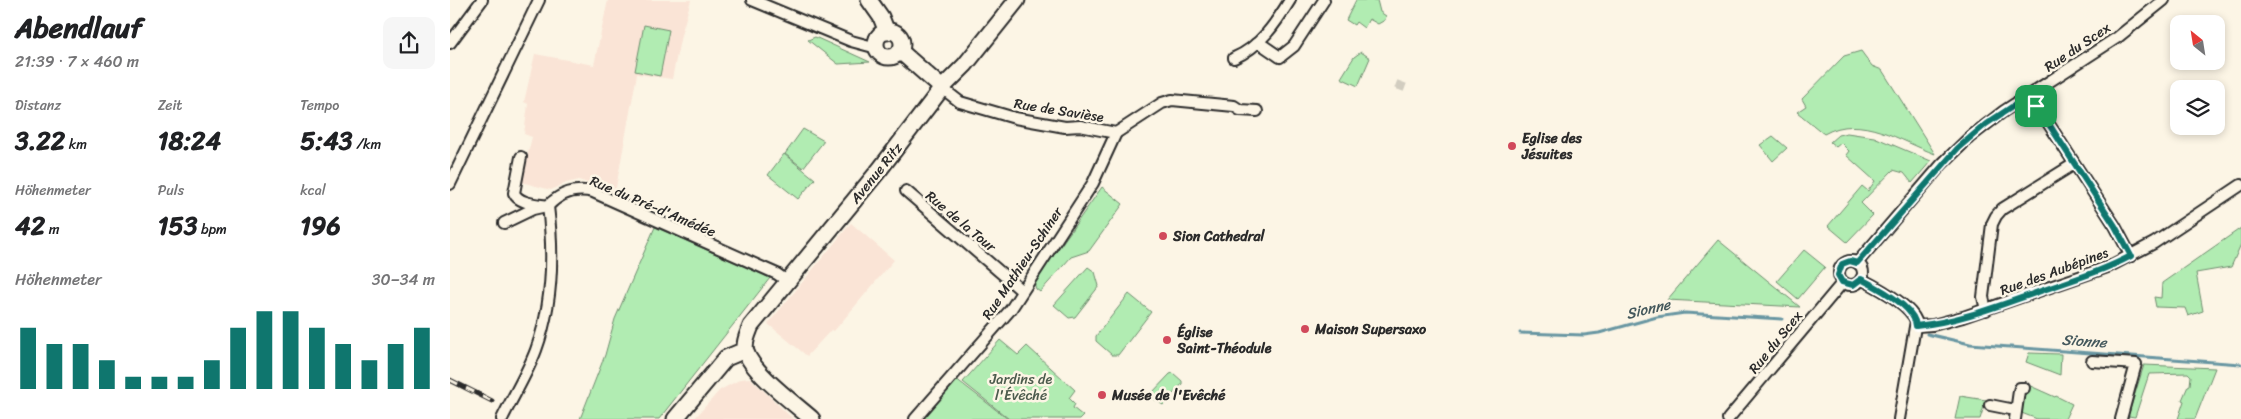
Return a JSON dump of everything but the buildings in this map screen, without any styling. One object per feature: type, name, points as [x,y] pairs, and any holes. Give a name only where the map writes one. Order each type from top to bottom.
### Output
[{"type":"street","points":[[450,43],[482,0]]},
{"type":"street","points":[[450,184],[539,0]]},
{"type":"street","points":[[752,0],[851,41],[877,48]]},
{"type":"street","points":[[869,0],[881,17],[887,32]]},
{"type":"street","name":"Avenue Ritz","points":[[745,350],[746,339],[751,326],[880,169],[942,88],[965,65],[1017,0]]},
{"type":"street","points":[[1234,58],[1256,44],[1275,24],[1290,0]]},
{"type":"street","points":[[1256,44],[1261,44],[1280,57],[1294,46],[1324,0]]},
{"type":"street","name":"Rue du Scex","points":[[1728,419],[1842,282],[1838,275],[1840,266],[1850,261],[1857,263],[1958,148],[1986,124],[2118,36],[2164,0]]},
{"type":"street","points":[[887,32],[895,33],[901,39],[900,51],[894,56],[887,57],[880,54],[877,48],[878,37],[887,32]]},
{"type":"street","points":[[900,51],[942,88]]},
{"type":"street","name":"Rue de Savièse","points":[[942,88],[960,102],[1015,118],[1065,127],[1080,126],[1116,133],[1162,103],[1172,100],[1234,106],[1240,110],[1257,111]]},
{"type":"street","points":[[2030,95],[2115,226],[2131,256]]},
{"type":"street","name":"Rue Mathieu-Schiner","points":[[915,419],[996,327],[1022,291],[1093,183],[1116,133]]},
{"type":"street","points":[[502,419],[529,365],[544,323],[552,270],[548,206],[522,201],[514,193],[521,157]]},
{"type":"street","points":[[1986,310],[1983,297],[1992,224],[1996,216],[2002,209],[2074,164]]},
{"type":"street","name":"Rue des Aubépines","points":[[1916,326],[1953,320],[1986,310],[2108,267],[2131,256],[2241,185]]},
{"type":"street","name":"Rue du Pré-d'Amédée","points":[[504,223],[532,209],[548,206],[554,200],[572,191],[593,192],[777,274],[788,281]]},
{"type":"street","name":"Rue de la Tour","points":[[906,192],[1022,291]]},
{"type":"street","points":[[1842,282],[1853,285],[1861,279],[1863,272],[1857,263]]},
{"type":"street","points":[[1861,279],[1878,287],[1914,316],[1916,326],[1899,419]]},
{"type":"street","points":[[675,419],[726,358],[745,350],[754,366],[812,419]]},
{"type":"street","points":[[2092,361],[2136,364],[2121,419]]},
{"type":"street","points":[[1990,405],[2009,414],[2013,387]]},
{"type":"street","points":[[2015,419],[2018,391],[2020,388],[2024,388]]},
{"type":"shaded area","points":[[608,0],[691,0],[681,35],[672,79],[637,74],[615,193],[579,180],[566,183],[551,190],[521,182],[532,137],[524,134],[528,104],[524,102],[535,54],[594,65]]},
{"type":"shaded area","points":[[851,223],[894,260],[834,331],[831,330],[807,356],[768,324]]},
{"type":"shaded area","points":[[750,378],[793,419],[694,419],[720,390],[741,379]]},
{"type":"green space","points":[[1356,0],[1377,0],[1380,12],[1386,16],[1385,20],[1378,24],[1369,19],[1364,28],[1356,22],[1354,25],[1346,20]]},
{"type":"green space","points":[[644,25],[669,30],[660,76],[635,71]]},
{"type":"green space","points":[[815,37],[870,62],[838,64],[808,40]]},
{"type":"green space","points":[[1861,51],[1872,66],[1882,70],[1935,154],[1894,136],[1866,128],[1852,126],[1838,128],[1824,134],[1797,112],[1806,106],[1802,99],[1844,56]]},
{"type":"green space","points":[[1361,52],[1370,58],[1358,86],[1341,78],[1354,57]]},
{"type":"green space","points":[[803,129],[824,141],[803,168],[785,154]]},
{"type":"green space","points":[[1847,133],[1874,137],[1931,161],[1912,183],[1904,173],[1893,170],[1861,203],[1873,215],[1847,242],[1828,226],[1862,186],[1868,191],[1875,181],[1846,155],[1849,151],[1841,143],[1836,147],[1830,142],[1838,135]]},
{"type":"green space","points":[[1773,136],[1787,148],[1773,161],[1760,145]]},
{"type":"green space","points":[[784,154],[815,179],[798,199],[768,175]]},
{"type":"green space","points":[[1102,187],[1123,204],[1089,251],[1071,257],[1040,292],[1036,289],[1034,283]]},
{"type":"green space","points":[[655,227],[770,278],[659,419],[580,419],[605,355],[615,319]]},
{"type":"green space","points":[[2241,228],[2241,244],[2231,267],[2196,273],[2203,311],[2188,316],[2185,308],[2156,307],[2154,297],[2161,298],[2162,283]]},
{"type":"green space","points":[[1718,240],[1800,307],[1667,300]]},
{"type":"green space","points":[[1804,250],[1825,267],[1798,299],[1777,281]]},
{"type":"green space","points":[[1088,267],[1095,272],[1099,286],[1075,317],[1069,318],[1054,305]]},
{"type":"green space","points":[[1129,294],[1151,312],[1118,355],[1112,355],[1096,341],[1096,336]]},
{"type":"green space","name":"Jardins de l'Évêché","points":[[1000,340],[1018,355],[1027,346],[1075,390],[1069,398],[1075,404],[1073,408],[1083,416],[1080,419],[1009,419],[963,382]]},
{"type":"green space","points":[[2029,353],[2061,354],[2060,375],[2026,362]]},
{"type":"green space","points":[[2144,365],[2215,368],[2195,419],[2178,419],[2184,401],[2182,400],[2190,385],[2191,376],[2188,373],[2149,374],[2135,417],[2128,416]]},
{"type":"green space","points":[[1173,373],[1182,381],[1182,384],[1163,405],[1151,397],[1151,394]]},
{"type":"green space","points":[[953,376],[960,382],[1008,419],[915,419]]},
{"type":"green space","points":[[2026,384],[2072,404],[2065,419],[2037,419],[2019,412]]},
{"type":"green space","points":[[1960,396],[1986,400],[1980,419],[1955,419]]},
{"type":"waterway","name":"Sionne","points":[[1520,333],[1584,335],[1599,333],[1657,317],[1685,313],[1782,319]]},
{"type":"waterway","name":"Sionne","points":[[1927,334],[1970,344],[2241,364]]},
{"type":"tunnel","points":[[1399,90],[1402,82]]},
{"type":"railway","points":[[450,380],[492,401]]},
{"type":"place","name":"Eglise des Jésuites","points":[[1512,146]]},
{"type":"place","name":"Sion Cathedral","points":[[1163,236]]},
{"type":"place","name":"Maison Supersaxo","points":[[1305,329]]},
{"type":"place","name":"Église Saint-Théodule","points":[[1167,340]]},
{"type":"place","name":"Musée de l'Evêché","points":[[1102,395]]},
{"type":"route","points":[[2030,95],[2036,106],[2115,226],[2131,256],[2108,267],[1986,310],[1953,320],[1916,326],[1914,316],[1878,287],[1861,279],[1853,285],[1842,282],[1838,275],[1842,264],[1850,261],[1857,263],[1942,164],[1970,137],[2004,111],[2030,95]]}]
